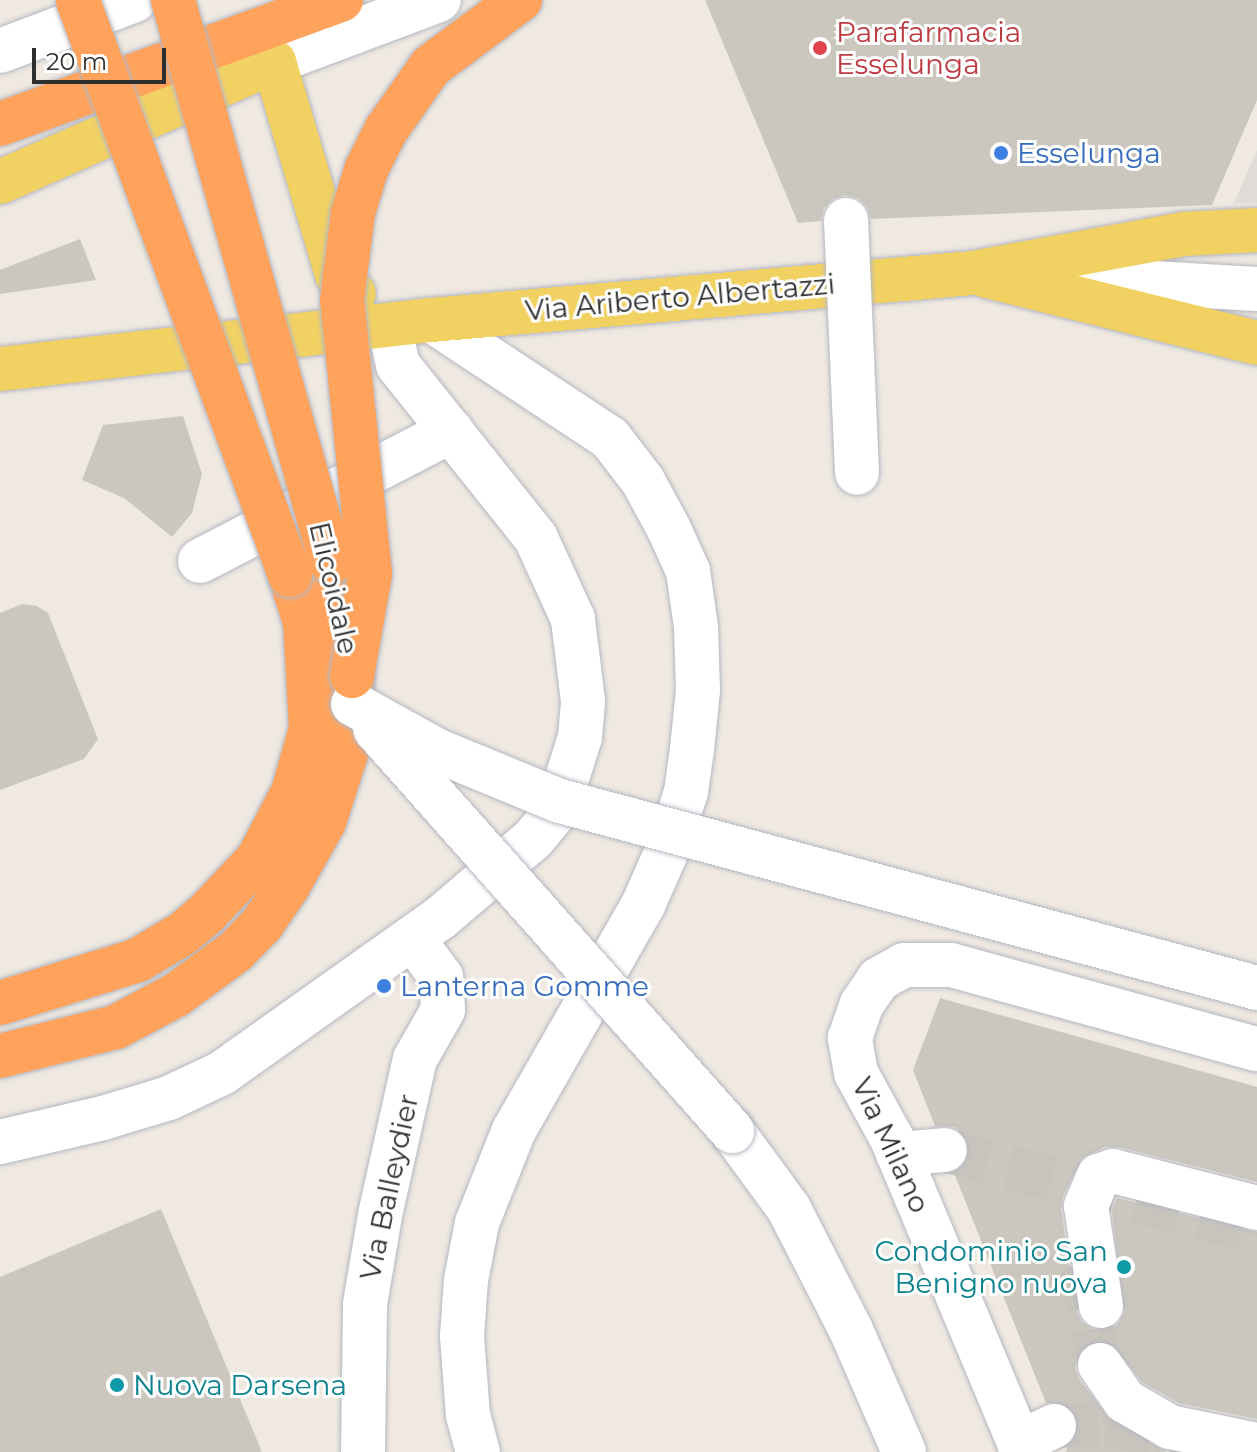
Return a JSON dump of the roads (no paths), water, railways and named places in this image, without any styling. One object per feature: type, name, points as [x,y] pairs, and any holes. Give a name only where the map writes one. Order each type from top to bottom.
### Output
[{"type":"highway","points":[[0,1003],[138,960],[182,934],[207,913],[258,859],[293,792],[311,729],[305,622],[290,575],[78,0]]},
{"type":"highway","name":"Elicoidale","points":[[0,1056],[116,1027],[176,995],[236,951],[262,924],[309,853],[324,822],[346,756],[352,690],[342,602],[173,0]]},
{"type":"highway","points":[[0,124],[341,0]]},
{"type":"highway","points":[[352,690],[370,574],[342,300],[353,213],[366,170],[386,130],[431,66],[520,0]]},
{"type":"main road","points":[[0,182],[261,67],[337,275],[410,323]]},
{"type":"main road","points":[[973,273],[1184,234],[1257,230]]},
{"type":"main road","points":[[973,273],[1257,343]]},
{"type":"main road","name":"Via Ariberto Albertazzi","points":[[410,323],[973,273]]},
{"type":"main road","points":[[0,369],[410,323]]},
{"type":"main road","name":"Elicoidale","points":[[0,1043],[64,1041]]},
{"type":"street","points":[[0,51],[135,0]]},
{"type":"street","points":[[384,0],[252,52],[261,67],[439,0]]},
{"type":"street","points":[[846,220],[857,473]]},
{"type":"street","points":[[973,273],[1257,289]]},
{"type":"street","points":[[0,1142],[103,1118],[169,1098],[222,1073],[413,939],[533,839],[557,810],[580,737],[583,701],[573,619],[536,538],[398,365],[410,323],[610,438],[643,481],[688,571],[696,627],[698,690],[692,749],[686,792],[665,855],[643,905],[514,1130],[477,1223],[466,1280],[462,1336],[468,1415],[478,1452]]},
{"type":"street","points":[[200,561],[451,431]]},
{"type":"street","points":[[352,690],[436,750],[560,801],[1257,988]]},
{"type":"street","points":[[352,690],[732,1131],[789,1209],[851,1330],[904,1452]]},
{"type":"street","name":"Via Balleydier","points":[[363,1452],[365,1304],[380,1215],[415,1059],[443,1010],[441,977],[413,939]]},
{"type":"street","name":"Via Milano","points":[[1032,1440],[898,1154],[856,1073],[850,1038],[862,1004],[879,979],[904,965],[951,965],[1257,1049]]},
{"type":"street","points":[[898,1154],[945,1150]]},
{"type":"street","points":[[1101,1306],[1086,1206],[1099,1176],[1113,1171],[1257,1208]]},
{"type":"street","points":[[1100,1365],[1125,1401],[1170,1427],[1257,1445]]},
{"type":"tunnel","points":[[945,1150],[1257,1233]]},
{"type":"tunnel","points":[[1080,1265],[1100,1365]]},
{"type":"tunnel","points":[[1054,1426],[1108,1424],[1190,1443]]},
{"type":"place","name":"Parafarmacia Esselunga","points":[[820,48]]},
{"type":"place","name":"Esselunga","points":[[1001,153]]},
{"type":"place","name":"Lanterna Gomme","points":[[384,986]]},
{"type":"place","name":"Condominio San Benigno nuova","points":[[1124,1267]]},
{"type":"place","name":"Nuova Darsena","points":[[117,1385]]}]
